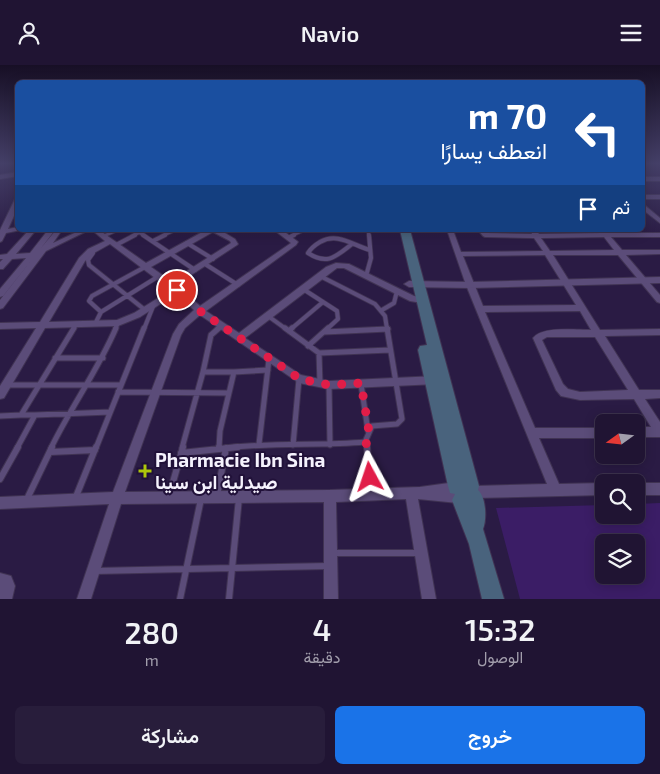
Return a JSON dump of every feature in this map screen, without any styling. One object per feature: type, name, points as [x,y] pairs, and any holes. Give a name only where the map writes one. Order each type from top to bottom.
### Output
[{"type":"main road","points":[[397,232],[408,286],[417,300],[464,492],[493,599]]},
{"type":"main road","points":[[405,232],[408,286]]},
{"type":"street","points":[[645,197],[660,197]]},
{"type":"street","points":[[0,240],[15,206]]},
{"type":"street","points":[[645,208],[660,221]]},
{"type":"street","points":[[0,267],[31,232]]},
{"type":"street","points":[[0,294],[50,232]]},
{"type":"street","points":[[0,306],[58,232]]},
{"type":"street","points":[[0,257],[32,255],[82,232]]},
{"type":"street","points":[[98,232],[174,287],[200,311],[300,379],[324,384],[437,380]]},
{"type":"street","points":[[145,267],[206,232]]},
{"type":"street","points":[[0,326],[118,323],[129,319],[154,304],[195,270],[235,243],[219,232]]},
{"type":"street","points":[[84,599],[117,498],[177,334],[182,326],[200,311],[294,244],[295,242],[290,237],[281,232]]},
{"type":"street","points":[[451,232],[470,285],[555,490]]},
{"type":"street","points":[[483,232],[489,236],[535,233],[660,235]]},
{"type":"street","points":[[535,233],[660,432]]},
{"type":"street","points":[[603,233],[660,300]]},
{"type":"street","points":[[0,395],[78,266],[86,255],[110,241]]},
{"type":"street","points":[[459,254],[660,252]]},
{"type":"street","points":[[240,337],[329,269],[339,265],[366,275],[408,286],[660,280]]},
{"type":"street","points":[[408,286],[417,300]]},
{"type":"street","points":[[481,309],[583,308]]},
{"type":"street","points":[[660,332],[598,332],[538,336],[537,341],[560,387],[565,393],[580,396],[660,394]]},
{"type":"street","points":[[645,432],[660,432]]},
{"type":"street","points":[[532,433],[595,433]]},
{"type":"street","points":[[0,503],[117,498],[330,497],[595,489]]},
{"type":"street","points":[[645,489],[660,489]]},
{"type":"street","points":[[415,493],[421,553],[429,599]]},
{"type":"street","points":[[330,497],[331,599]]},
{"type":"street","points":[[0,581],[6,581],[8,586],[5,599]]},
{"type":"lane","points":[[110,241],[116,232]]},
{"type":"lane","points":[[153,241],[171,232]]},
{"type":"lane","points":[[290,237],[300,232]]},
{"type":"lane","points":[[366,275],[371,258],[368,232]]},
{"type":"lane","points":[[110,241],[140,233],[195,270]]},
{"type":"lane","points":[[352,244],[327,261],[322,261],[308,253],[309,249],[330,237],[340,237],[352,244],[370,250]]},
{"type":"lane","points":[[187,243],[213,259]]},
{"type":"lane","points":[[98,247],[87,262],[145,310]]},
{"type":"lane","points":[[205,264],[238,285]]},
{"type":"lane","points":[[101,312],[89,300],[92,296],[145,267]]},
{"type":"lane","points":[[95,324],[101,312],[159,276]]},
{"type":"lane","points":[[320,276],[375,304],[382,310],[388,329],[402,421],[397,424],[376,425],[369,432],[366,441],[371,495]]},
{"type":"lane","points":[[382,310],[394,303],[408,286]]},
{"type":"lane","points":[[303,289],[324,302],[336,311],[339,316],[308,346]]},
{"type":"lane","points":[[288,331],[324,302]]},
{"type":"lane","points":[[74,500],[154,304]]},
{"type":"lane","points":[[268,316],[319,353],[390,350]]},
{"type":"lane","points":[[25,502],[68,415],[103,358],[118,323]]},
{"type":"lane","points":[[22,415],[76,324]]},
{"type":"lane","points":[[168,498],[203,372],[211,335],[222,325]]},
{"type":"lane","points":[[323,332],[388,329]]},
{"type":"lane","points":[[319,353],[330,445]]},
{"type":"lane","points":[[55,359],[103,358]]},
{"type":"lane","points":[[259,444],[270,358]]},
{"type":"lane","points":[[203,372],[268,370]]},
{"type":"lane","points":[[219,449],[220,431],[234,371]]},
{"type":"lane","points":[[293,445],[300,379]]},
{"type":"lane","points":[[361,383],[369,432]]},
{"type":"lane","points":[[6,385],[121,385]]},
{"type":"lane","points":[[118,392],[229,393]]},
{"type":"lane","points":[[0,416],[110,412]]},
{"type":"lane","points":[[0,479],[35,415]]},
{"type":"lane","points":[[181,453],[259,444],[330,445],[361,444],[366,441]]},
{"type":"lane","points":[[217,497],[226,448]]},
{"type":"lane","points":[[50,452],[95,450]]},
{"type":"lane","points":[[180,599],[201,497]]},
{"type":"lane","points":[[229,599],[240,497]]},
{"type":"lane","points":[[93,571],[186,570],[421,553]]},
{"type":"shaded area","points":[[660,503],[660,599],[520,599],[496,508],[595,505],[595,524],[645,524],[645,504]]},
{"type":"place","name":"Pharmacie Ibn Sina صيدلية ابن سينا","points":[[145,471]]},
{"type":"route","points":[[177,290],[200,311],[300,379],[329,385],[361,383],[369,432],[366,441],[370,477]]}]
